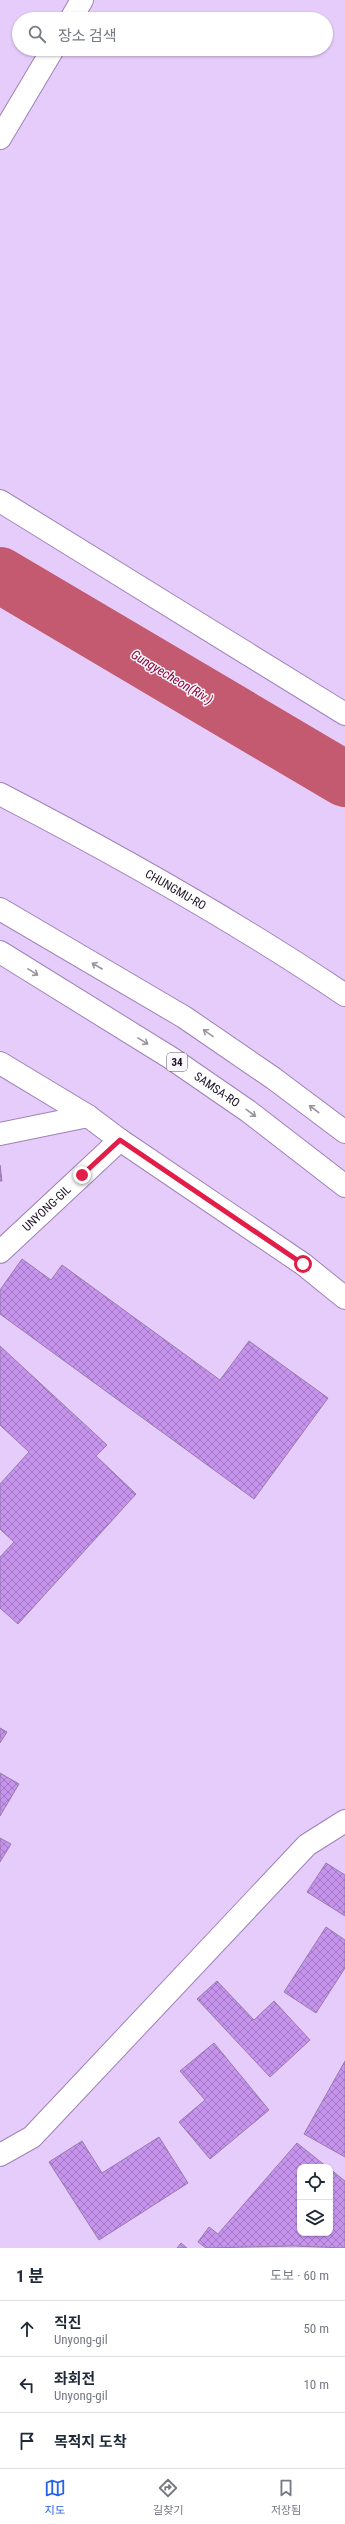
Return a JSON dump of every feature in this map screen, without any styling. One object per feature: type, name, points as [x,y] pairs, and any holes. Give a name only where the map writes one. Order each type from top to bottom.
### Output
[{"type":"main road","points":[[75,12],[82,0]]},
{"type":"main road","points":[[0,138],[49,56]]},
{"type":"main road","points":[[0,501],[345,714]]},
{"type":"main road","name":"CHUNGMU-RO","points":[[0,794],[72,831],[291,959],[345,995]]},
{"type":"main road","points":[[0,909],[184,1017],[273,1078],[345,1132]]},
{"type":"main road","name":"SAMSA-RO","points":[[0,952],[177,1062],[248,1111],[345,1186]]},
{"type":"main road","points":[[0,1063],[88,1116],[120,1140],[303,1264],[345,1298]]},
{"type":"main road","points":[[0,1134],[88,1116]]},
{"type":"main road","name":"UNYONG-GIL","points":[[0,1252],[120,1140]]},
{"type":"main road","points":[[0,2155],[32,2137],[307,1845],[345,1821]]},
{"type":"building","points":[[0,1165],[2,1181],[0,1181]]},
{"type":"building","points":[[22,1259],[51,1280],[62,1265],[220,1380],[249,1341],[328,1398],[254,1499],[0,1314],[0,1290]]},
{"type":"building","points":[[0,1346],[107,1445],[96,1456],[136,1494],[18,1624],[0,1608],[0,1557],[14,1542],[0,1529],[0,1484],[29,1452],[0,1425]]},
{"type":"building","points":[[0,1728],[7,1732],[0,1743]]},
{"type":"building","points":[[0,1773],[19,1784],[0,1816]]},
{"type":"building","points":[[0,1838],[11,1844],[0,1862]]},
{"type":"building","points":[[326,1863],[345,1875],[345,1916],[307,1892]]},
{"type":"building","points":[[326,1927],[345,1940],[345,1968],[316,2013],[284,1992]]},
{"type":"building","points":[[217,1981],[254,2020],[274,2001],[310,2040],[270,2077],[197,1999]]},
{"type":"building","points":[[214,2043],[269,2110],[210,2159],[179,2122],[205,2100],[180,2071]]},
{"type":"building","points":[[345,2061],[345,2157],[304,2134]]},
{"type":"building","points":[[159,2137],[188,2183],[99,2240],[49,2162],[82,2141],[102,2173]]},
{"type":"building","points":[[297,2143],[323,2164],[297,2164],[297,2236],[333,2236],[333,2171],[345,2181],[345,2248],[294,2246],[206,2248],[198,2242],[209,2227],[218,2234]]},
{"type":"building","points":[[181,2243],[187,2248],[177,2248]]},
{"type":"waterway","name":"Gungyecheon(Riv.)","points":[[0,575],[345,779]]},
{"type":"route","points":[[82,1175],[120,1140],[303,1264]]}]
